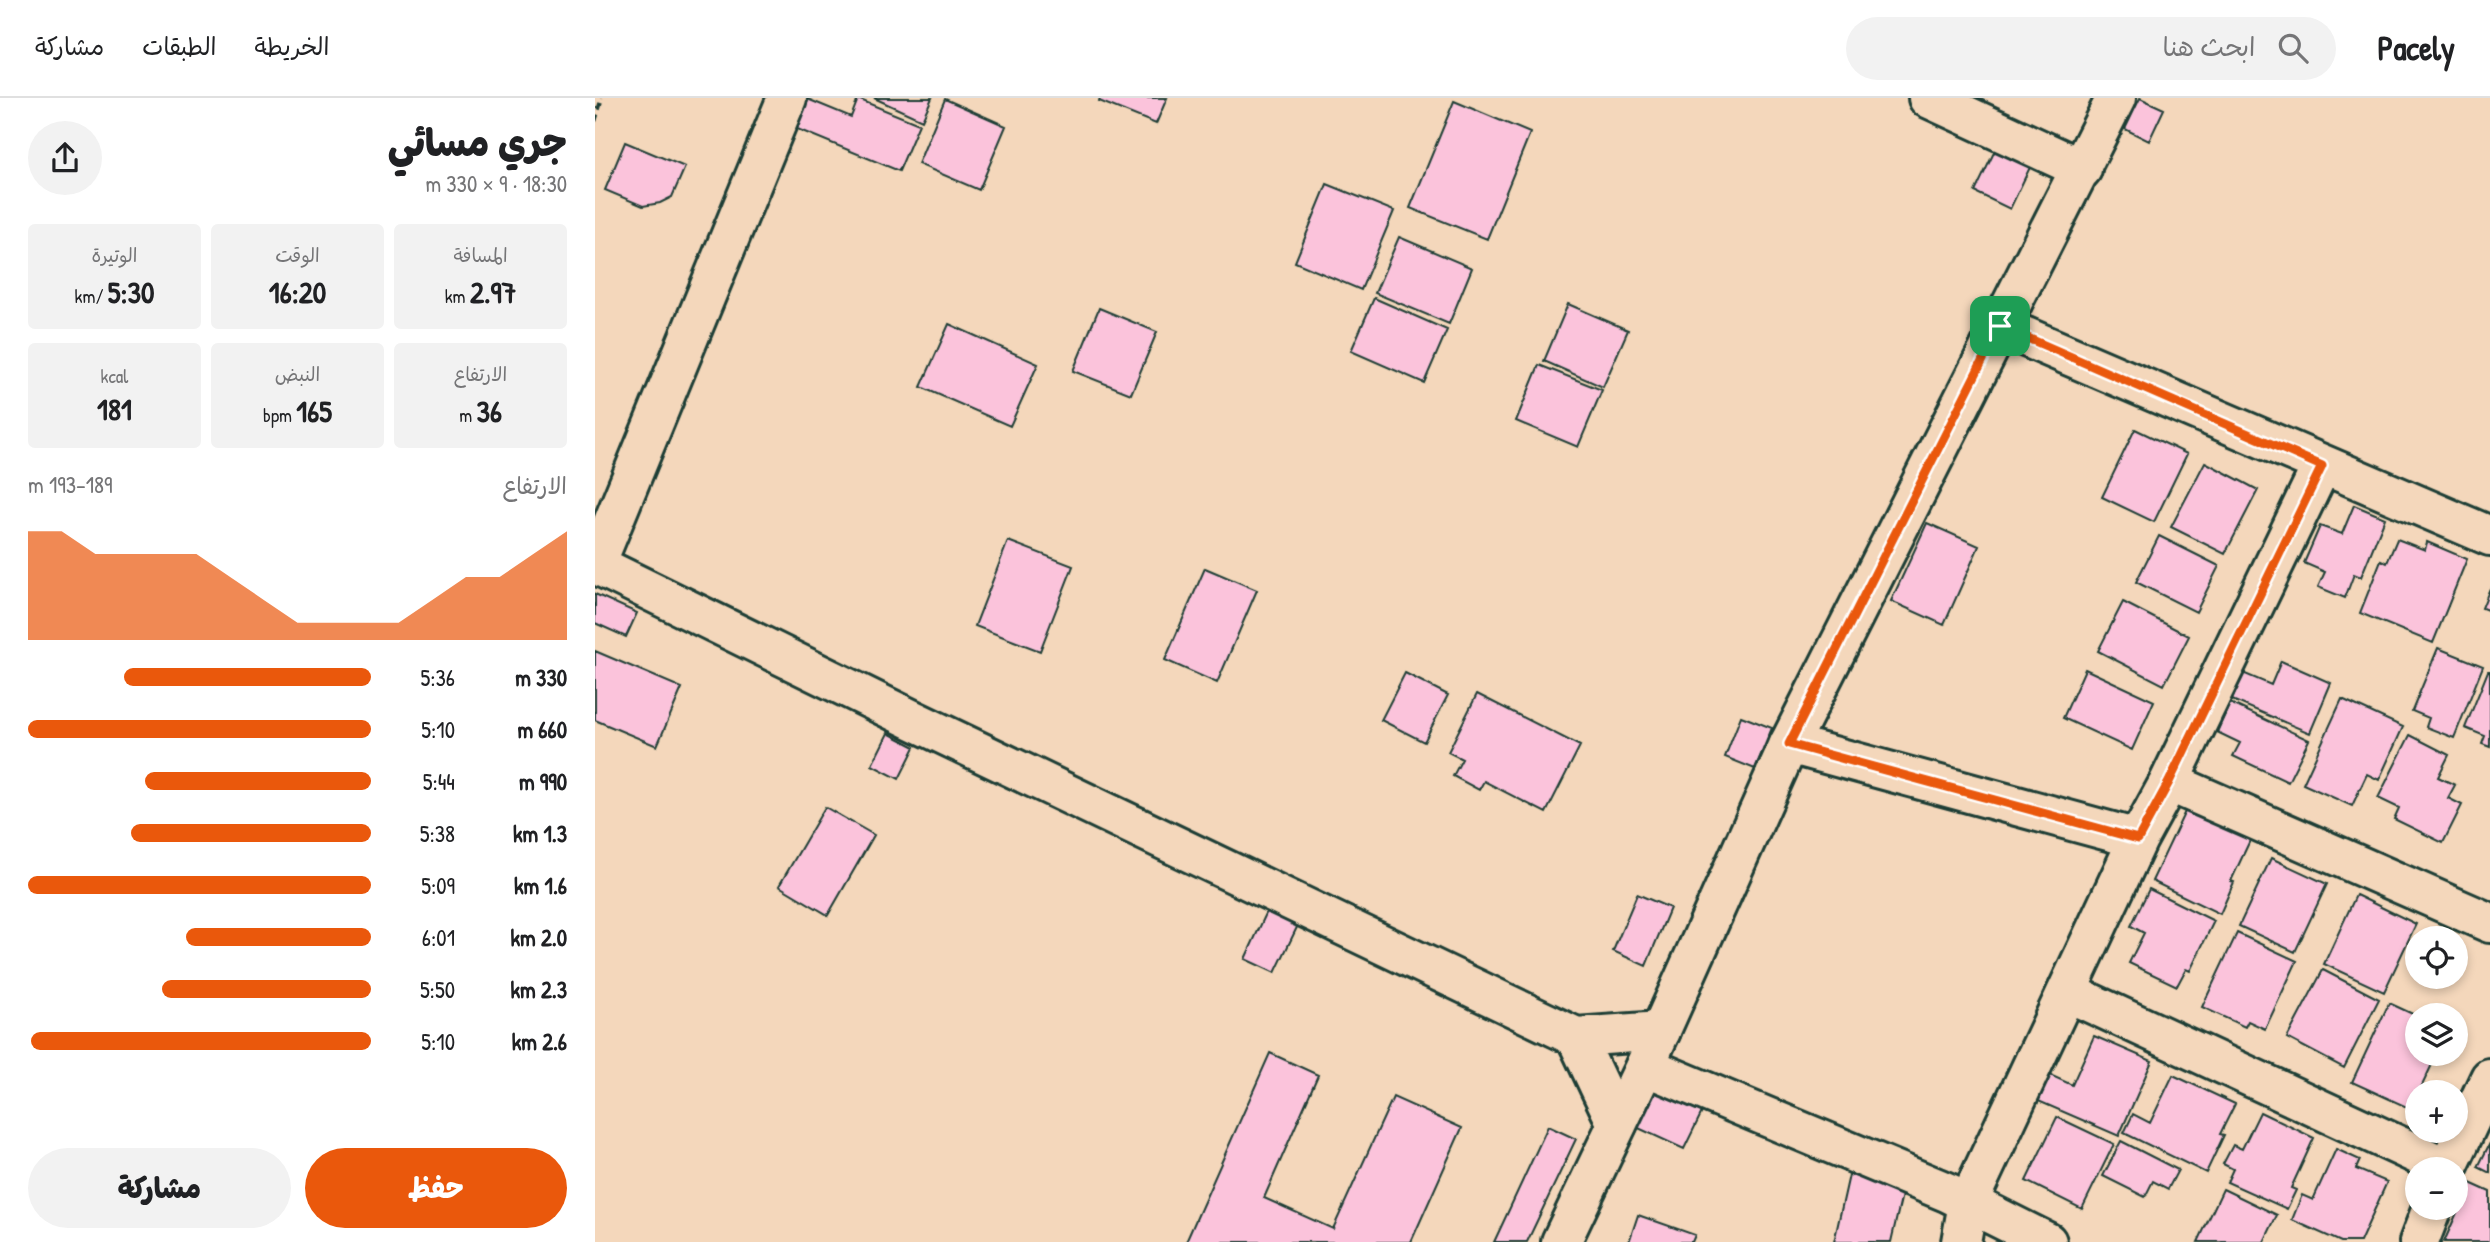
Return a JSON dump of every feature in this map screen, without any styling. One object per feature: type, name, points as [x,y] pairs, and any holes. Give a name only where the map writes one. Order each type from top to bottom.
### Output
[{"type":"street","points":[[787,98],[596,564],[911,719],[1576,1037],[1661,1031]]},
{"type":"street","points":[[1928,98],[2082,169]]},
{"type":"street","points":[[1561,1242],[1645,1066],[1789,744],[2116,98]]},
{"type":"street","points":[[2000,326],[2490,536]]},
{"type":"street","points":[[1962,1242],[1968,1203],[2138,839],[2169,782],[2322,466]]},
{"type":"street","points":[[1789,744],[2138,839]]},
{"type":"street","points":[[2169,782],[2490,923]]},
{"type":"street","points":[[2067,992],[2421,1157]]},
{"type":"street","points":[[1576,1037],[1618,1124]]},
{"type":"street","points":[[1645,1066],[1968,1203],[2047,1242]]},
{"type":"street","points":[[2453,1157],[2490,1078]]},
{"type":"street","points":[[2419,1242],[2427,1220]]},
{"type":"path","points":[[595,121],[603,98]]},
{"type":"building","points":[[805,98],[851,117],[858,99],[919,124],[899,171],[790,126]]},
{"type":"building","points":[[874,98],[932,98],[922,120]]},
{"type":"building","points":[[1100,98],[1167,98],[1156,124],[1099,101]]},
{"type":"building","points":[[2140,98],[2164,109],[2149,141],[2125,129]]},
{"type":"building","points":[[945,99],[1006,126],[979,190],[918,164]]},
{"type":"building","points":[[1454,101],[1530,133],[1487,239],[1410,208]]},
{"type":"building","points":[[625,142],[685,167],[672,197],[660,203],[643,206],[605,190]]},
{"type":"building","points":[[1998,144],[2033,161],[2010,209],[1975,192]]},
{"type":"building","points":[[1327,184],[1394,211],[1361,290],[1295,262]]},
{"type":"building","points":[[1399,237],[1472,268],[1449,324],[1375,293]]},
{"type":"building","points":[[1374,298],[1447,330],[1424,383],[1351,351]]},
{"type":"building","points":[[1568,304],[1628,330],[1603,387],[1544,361]]},
{"type":"building","points":[[1099,308],[1157,332],[1131,394],[1073,371]]},
{"type":"building","points":[[949,324],[1038,364],[1010,426],[921,387]]},
{"type":"building","points":[[1539,365],[1602,390],[1578,447],[1516,421]]},
{"type":"building","points":[[2135,429],[2187,454],[2154,522],[2102,497]]},
{"type":"building","points":[[2205,462],[2258,490],[2225,554],[2171,527]]},
{"type":"building","points":[[2354,505],[2385,518],[2361,577],[2354,574],[2345,598],[2318,587],[2325,572],[2304,563],[2320,526],[2342,534]]},
{"type":"building","points":[[1927,523],[1979,546],[1944,625],[1891,601]]},
{"type":"building","points":[[2159,536],[2219,566],[2196,612],[2136,582]]},
{"type":"building","points":[[2397,539],[2425,550],[2427,542],[2467,559],[2433,643],[2360,613],[2381,560],[2387,563]]},
{"type":"building","points":[[1008,541],[1073,566],[1040,651],[975,626]]},
{"type":"building","points":[[1205,568],[1257,590],[1217,683],[1165,660]]},
{"type":"building","points":[[2490,588],[2490,611],[2482,608]]},
{"type":"building","points":[[595,594],[637,613],[626,637],[595,623]]},
{"type":"building","points":[[2123,602],[2189,636],[2164,685],[2098,651]]},
{"type":"building","points":[[2438,648],[2483,666],[2454,738],[2426,727],[2429,718],[2412,711]]},
{"type":"building","points":[[595,651],[682,688],[657,746],[595,720]]},
{"type":"building","points":[[2281,661],[2331,683],[2310,733],[2232,700],[2243,673],[2271,685]]},
{"type":"building","points":[[2085,669],[2154,701],[2132,750],[2063,718]]},
{"type":"building","points":[[2488,671],[2490,747],[2482,744],[2485,736],[2465,728]]},
{"type":"building","points":[[1405,673],[1448,695],[1424,742],[1381,720]]},
{"type":"building","points":[[1477,694],[1580,746],[1546,813],[1484,781],[1479,790],[1453,776],[1462,759],[1448,752]]},
{"type":"building","points":[[2342,699],[2403,727],[2379,780],[2367,774],[2352,806],[2303,784]]},
{"type":"building","points":[[2230,703],[2309,740],[2288,782],[2233,756],[2240,743],[2217,732]]},
{"type":"building","points":[[1741,716],[1772,728],[1755,769],[1725,757]]},
{"type":"building","points":[[888,733],[915,747],[899,779],[872,765]]},
{"type":"building","points":[[2410,735],[2449,755],[2438,777],[2455,785],[2448,798],[2462,805],[2443,843],[2394,819],[2399,808],[2378,798]]},
{"type":"building","points":[[2189,803],[2253,834],[2231,881],[2234,882],[2220,914],[2152,881]]},
{"type":"building","points":[[825,807],[874,835],[828,915],[779,886]]},
{"type":"building","points":[[2271,858],[2327,884],[2295,952],[2239,926]]},
{"type":"building","points":[[2149,889],[2214,921],[2190,971],[2186,969],[2177,986],[2129,963],[2144,933],[2131,926]]},
{"type":"building","points":[[1637,894],[1670,908],[1646,966],[1613,951]]},
{"type":"building","points":[[2356,895],[2416,924],[2405,926],[2405,947],[2384,992],[2324,964]]},
{"type":"building","points":[[1269,907],[1300,921],[1275,973],[1245,959]]},
{"type":"building","points":[[2237,933],[2297,961],[2265,1029],[2248,1021],[2245,1027],[2202,1007]]},
{"type":"building","points":[[2323,970],[2379,999],[2344,1068],[2287,1038]]},
{"type":"building","points":[[2389,1003],[2405,1010],[2405,1066],[2431,1066],[2425,1080],[2405,1080],[2405,1106],[2352,1082]]},
{"type":"building","points":[[2094,1036],[2152,1061],[2119,1136],[2036,1100],[2048,1074],[2072,1085]]},
{"type":"building","points":[[1270,1053],[1318,1075],[1264,1198],[1333,1229],[1393,1097],[1462,1128],[1411,1242],[1186,1242]]},
{"type":"building","points":[[2173,1075],[2235,1104],[2220,1134],[2224,1135],[2206,1173],[2124,1133],[2133,1114],[2150,1123]]},
{"type":"building","points":[[1655,1081],[1705,1106],[1684,1149],[1634,1126]]},
{"type":"building","points":[[2260,1112],[2314,1138],[2291,1188],[2296,1190],[2287,1209],[2227,1182],[2233,1169],[2223,1164],[2233,1145],[2242,1149]]},
{"type":"building","points":[[2057,1117],[2114,1144],[2082,1209],[2026,1181]]},
{"type":"building","points":[[1548,1126],[1576,1139],[1527,1242],[1494,1242]]},
{"type":"building","points":[[2121,1141],[2178,1170],[2168,1189],[2153,1181],[2145,1197],[2103,1176]]},
{"type":"building","points":[[2490,1143],[2490,1173],[2478,1167]]},
{"type":"building","points":[[2336,1149],[2360,1160],[2356,1169],[2387,1182],[2360,1242],[2341,1242],[2292,1220],[2302,1195],[2313,1200]]},
{"type":"building","points":[[1849,1175],[1904,1186],[1891,1242],[1834,1242]]},
{"type":"building","points":[[2470,1183],[2490,1192],[2490,1242],[2444,1242],[2454,1220],[2468,1220]]},
{"type":"building","points":[[2223,1189],[2277,1215],[2264,1242],[2198,1242]]},
{"type":"building","points":[[1638,1215],[1695,1235],[1692,1242],[1629,1242]]},
{"type":"route","points":[[2000,326],[2322,466],[2169,782],[2138,839],[1789,744],[2000,326]]}]
